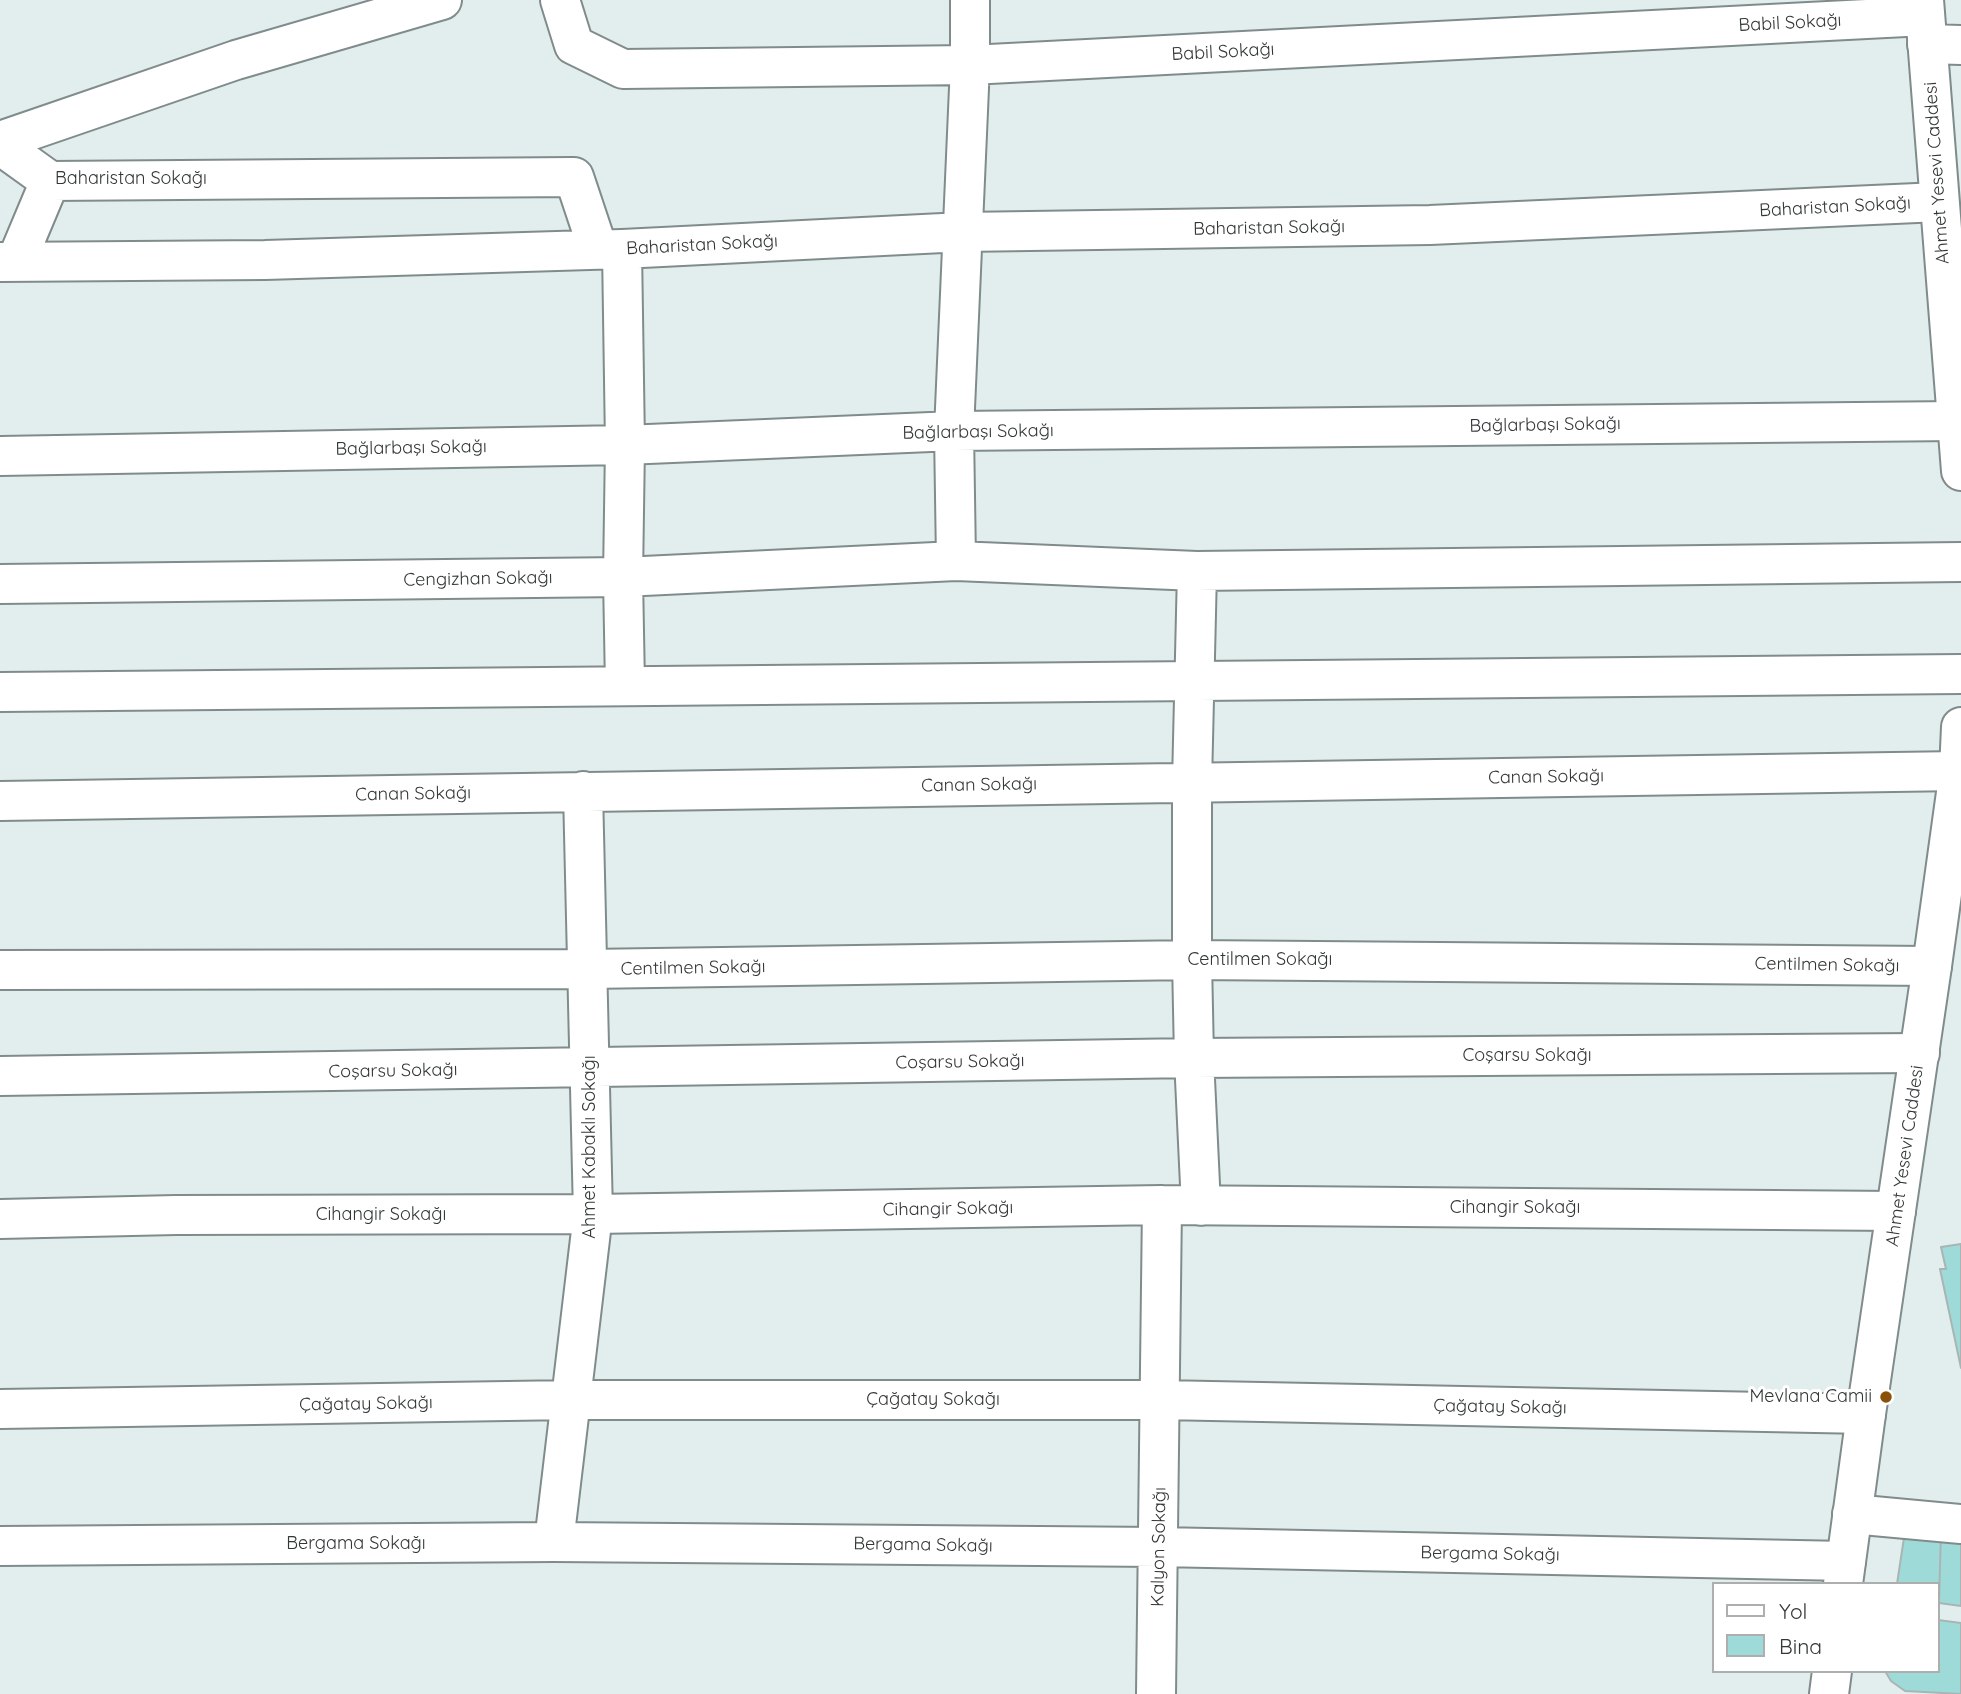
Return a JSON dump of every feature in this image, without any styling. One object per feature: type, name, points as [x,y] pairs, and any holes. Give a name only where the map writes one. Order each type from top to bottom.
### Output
[{"type":"street","points":[[0,143],[236,60],[442,0]]},
{"type":"street","name":"Babil Sokağı","points":[[560,0],[574,45],[623,69],[970,65],[1934,26]]},
{"type":"street","points":[[956,561],[954,431],[970,65],[970,0]]},
{"type":"street","name":"Ahmet Yesevi Caddesi","points":[[1934,26],[1939,202],[1955,338],[1961,471]]},
{"type":"street","name":"Baharistan Sokağı","points":[[0,143],[50,181],[574,177],[610,249]]},
{"type":"street","points":[[8,262],[50,181]]},
{"type":"street","name":"Baharistan Sokağı","points":[[8,262],[265,260],[610,249],[963,232],[1430,225],[1939,202]]},
{"type":"street","points":[[610,249],[625,445],[625,686]]},
{"type":"street","name":"Bağlarbaşı Sokağı","points":[[0,456],[625,445],[954,431],[1957,421]]},
{"type":"street","name":"Cengizhan Sokağı","points":[[0,584],[623,577],[956,561],[1198,570],[1961,562]]},
{"type":"street","points":[[1198,570],[1192,783],[1192,960],[1201,1206]]},
{"type":"street","points":[[0,692],[1961,674]]},
{"type":"street","name":"Ahmet Yesevi Caddesi","points":[[1845,1573],[1933,966],[1959,771],[1961,727]]},
{"type":"street","name":"Canan Sokağı","points":[[0,801],[1959,771]]},
{"type":"street","name":"Ahmet Kabaklı Sokağı","points":[[554,1542],[593,1214],[583,791]]},
{"type":"street","name":"Centilmen Sokağı","points":[[0,970],[588,969],[1192,960],[1933,966]]},
{"type":"street","name":"Coşarsu Sokağı","points":[[0,1076],[1194,1058],[1920,1053]]},
{"type":"street","name":"Cihangir Sokağı","points":[[0,1219],[176,1215],[593,1214],[1162,1205],[1896,1211]]},
{"type":"street","name":"Kalyon Sokağı","points":[[1156,1694],[1162,1205]]},
{"type":"street","name":"Çağatay Sokağı","points":[[0,1409],[571,1401],[1161,1401],[1866,1414]]},
{"type":"street","points":[[1852,1514],[1961,1524]]},
{"type":"street","name":"Bergama Sokağı","points":[[0,1546],[554,1542],[1159,1548],[1845,1573]]},
{"type":"street","points":[[1829,1694],[1832,1673]]},
{"type":"building","points":[[1961,1244],[1961,1368],[1940,1269],[1946,1269],[1941,1247]]},
{"type":"building","points":[[1905,1531],[1941,1531],[1940,1582],[1897,1582]]},
{"type":"building","points":[[1941,1531],[1961,1533],[1961,1606],[1940,1603]]},
{"type":"building","points":[[1940,1620],[1961,1623],[1961,1694],[1905,1691],[1891,1681],[1886,1673],[1940,1673]]},
{"type":"place","name":"Mevlana Camii","points":[[1886,1397]]}]
